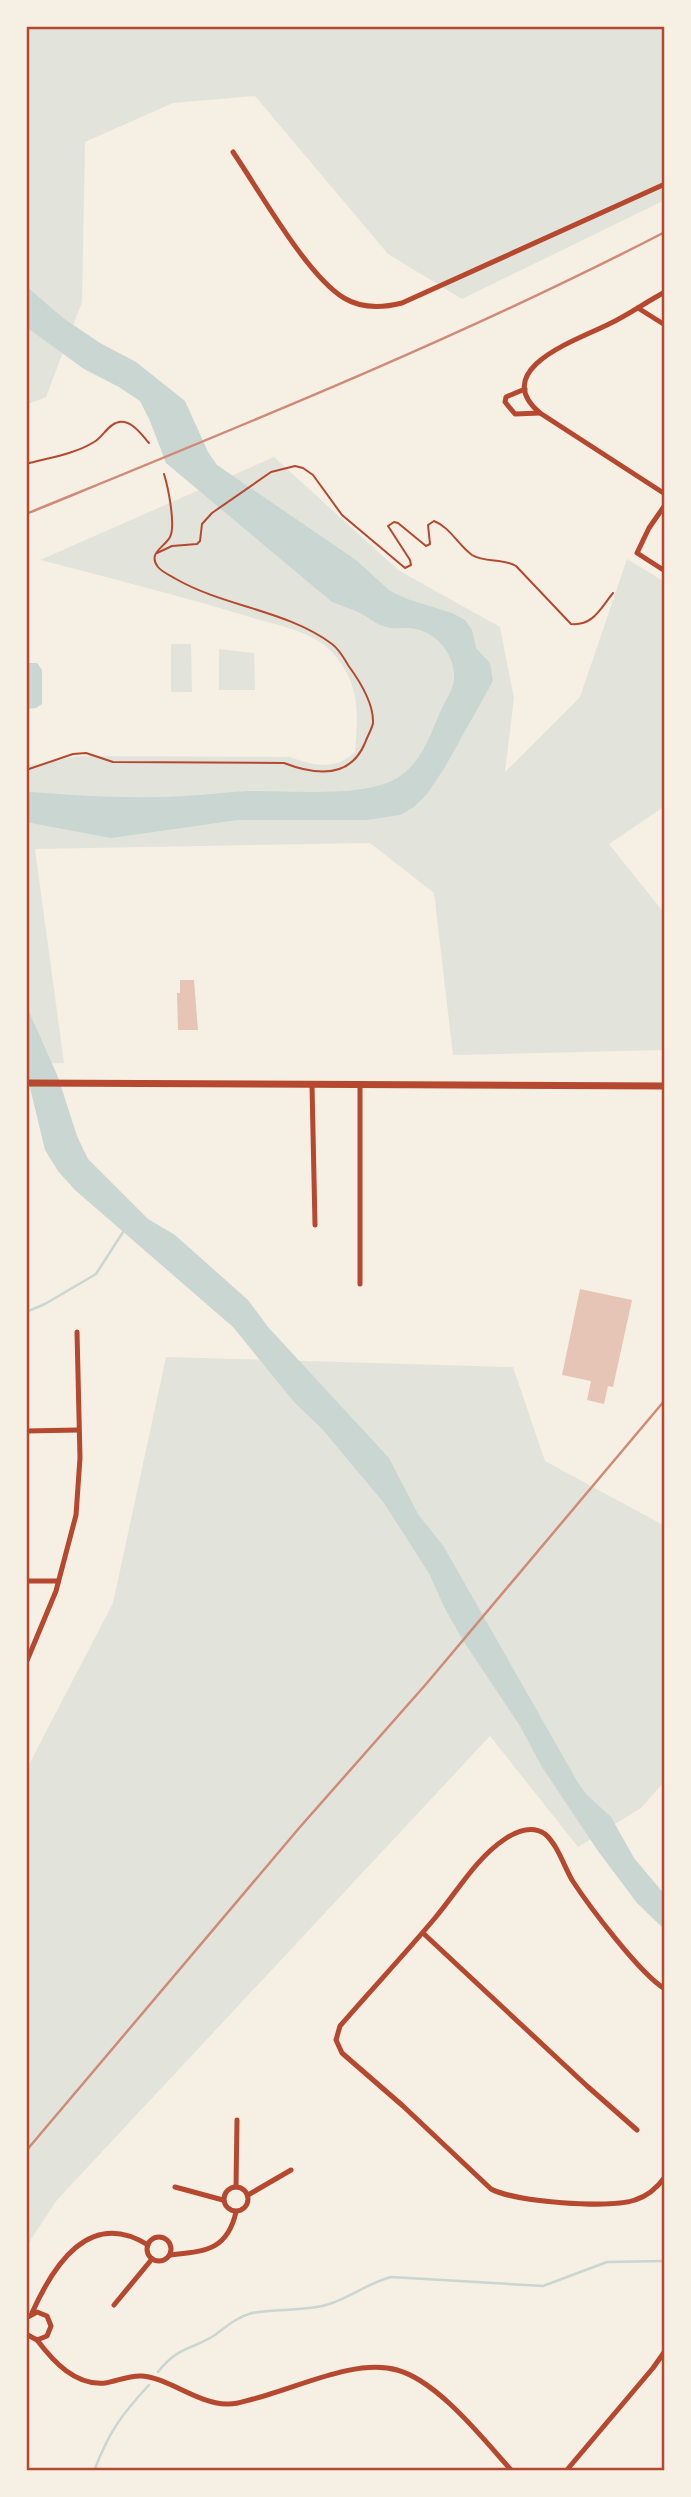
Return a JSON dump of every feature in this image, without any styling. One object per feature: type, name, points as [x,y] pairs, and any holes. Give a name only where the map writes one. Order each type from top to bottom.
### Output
[{"type":"main road","points":[[26,1083],[665,1086]]},
{"type":"street","points":[[233,152],[314,271],[344,298],[366,306],[402,303],[665,184]]},
{"type":"street","points":[[665,292],[566,344],[543,359],[525,378],[529,402],[540,413],[665,494]]},
{"type":"street","points":[[638,308],[665,325]]},
{"type":"street","points":[[525,388],[506,397],[505,402],[515,414],[540,413]]},
{"type":"street","points":[[665,505],[646,533],[637,553],[665,571]]},
{"type":"street","points":[[312,1085],[315,1225]]},
{"type":"street","points":[[360,1086],[360,1284]]},
{"type":"street","points":[[26,1663],[44,1624],[76,1515],[79,1477],[77,1332]]},
{"type":"street","points":[[26,1430],[78,1430]]},
{"type":"street","points":[[26,1581],[58,1581]]},
{"type":"street","points":[[665,1989],[650,1978],[598,1915],[544,1834],[534,1830],[518,1831],[495,1846],[423,1933],[340,2026],[336,2040],[342,2053],[491,2189],[506,2196],[544,2201],[623,2203],[649,2193],[665,2178]]},
{"type":"street","points":[[423,1933],[637,2130]]},
{"type":"street","points":[[236,2187],[237,2120]]},
{"type":"street","points":[[248,2195],[291,2170]]},
{"type":"street","points":[[175,2187],[223,2200]]},
{"type":"street","points":[[236,2187],[248,2195]]},
{"type":"street","points":[[236,2187],[227,2191],[223,2200],[227,2209],[236,2212],[245,2209],[248,2195]]},
{"type":"street","points":[[170,2255],[172,2249],[168,2240],[159,2237],[150,2240],[147,2249],[152,2259],[159,2262],[170,2255],[204,2251],[223,2242],[236,2212]]},
{"type":"street","points":[[29,2315],[47,2281],[67,2253],[88,2239],[103,2233],[133,2236],[148,2245]]},
{"type":"street","points":[[114,2305],[152,2259]]},
{"type":"street","points":[[29,2315],[37,2312],[47,2316],[51,2326],[47,2336],[37,2340]]},
{"type":"street","points":[[26,2334],[37,2340],[56,2364],[89,2383],[140,2376],[156,2379],[192,2396],[228,2404],[276,2394],[328,2375],[374,2367],[397,2370],[423,2382],[465,2419],[512,2471]]},
{"type":"street","points":[[566,2471],[665,2351]]},
{"type":"path","points":[[26,464],[92,444],[103,436],[111,425],[120,422],[128,423],[149,443]]},
{"type":"path","points":[[156,553],[172,547],[197,544],[200,541],[202,524],[212,513],[266,476],[295,466],[313,475],[342,515],[405,568],[411,565],[410,560],[388,529],[389,523],[398,523],[426,546],[430,544],[429,522],[441,524],[473,555],[508,561],[516,566],[571,624],[582,625],[592,621],[612,593]]},
{"type":"path","points":[[26,770],[73,754],[86,753],[113,761],[284,763],[304,771],[346,767],[359,756],[373,723],[365,687],[335,646],[301,625],[192,588],[159,569],[155,560],[156,553],[170,538],[172,529],[164,474]]},
{"type":"shaded area","points":[[26,26],[665,26],[665,200],[462,299],[388,254],[255,96],[173,103],[85,142],[82,302],[46,397],[26,405]]},
{"type":"shaded area","points":[[26,286],[63,318],[100,343],[136,362],[185,401],[208,452],[217,465],[356,560],[390,591],[465,620],[472,630],[476,648],[490,663],[493,681],[445,767],[427,794],[414,807],[400,815],[367,820],[238,820],[111,838],[26,822],[26,793],[31,792],[108,797],[166,797],[248,791],[349,791],[386,783],[400,776],[416,761],[451,690],[454,676],[446,650],[433,636],[416,629],[384,627],[358,612],[332,602],[166,463],[140,401],[84,369],[26,327]]},
{"type":"shaded area","points":[[274,457],[398,570],[500,627],[514,698],[505,772],[580,697],[627,559],[665,582],[665,806],[609,844],[665,914],[665,1050],[453,1055],[434,893],[370,843],[35,849],[64,1063],[26,1064],[26,766],[79,756],[290,757],[324,765],[340,762],[355,752],[357,711],[353,688],[332,652],[315,639],[282,626],[40,560]]},
{"type":"shaded area","points":[[171,644],[191,644],[192,692],[171,692]]},
{"type":"shaded area","points":[[219,649],[254,653],[255,690],[219,690]]},
{"type":"shaded area","points":[[26,663],[37,663],[42,670],[42,704],[36,708],[26,709]]},
{"type":"shaded area","points":[[26,1005],[58,1077],[77,1136],[88,1159],[148,1219],[175,1235],[248,1300],[268,1327],[389,1458],[418,1514],[444,1547],[577,1781],[586,1794],[611,1817],[634,1858],[665,1895],[665,1930],[637,1903],[598,1851],[542,1767],[520,1726],[464,1642],[430,1575],[384,1503],[323,1430],[294,1402],[233,1327],[75,1190],[58,1171],[45,1150],[26,1071]]},
{"type":"shaded area","points":[[166,1357],[513,1367],[545,1461],[665,1526],[665,1781],[641,1808],[578,1847],[490,1736],[57,2200],[26,2247],[26,1770],[113,1603]]},
{"type":"building","points":[[180,980],[194,980],[198,1030],[178,1030],[177,993],[180,993]]},
{"type":"building","points":[[580,1289],[632,1300],[613,1387],[608,1386],[604,1404],[587,1400],[591,1381],[562,1375]]},
{"type":"waterway","points":[[26,1312],[96,1274],[125,1229]]},
{"type":"waterway","points":[[158,2372],[172,2357],[207,2340],[247,2315],[330,2304],[391,2277],[543,2286],[607,2262],[665,2261]]},
{"type":"waterway","points":[[94,2471],[117,2425],[149,2385]]},
{"type":"railway","points":[[26,514],[429,345],[665,232]]},
{"type":"railway","points":[[26,2151],[300,1827],[427,1683],[665,1400]]}]
